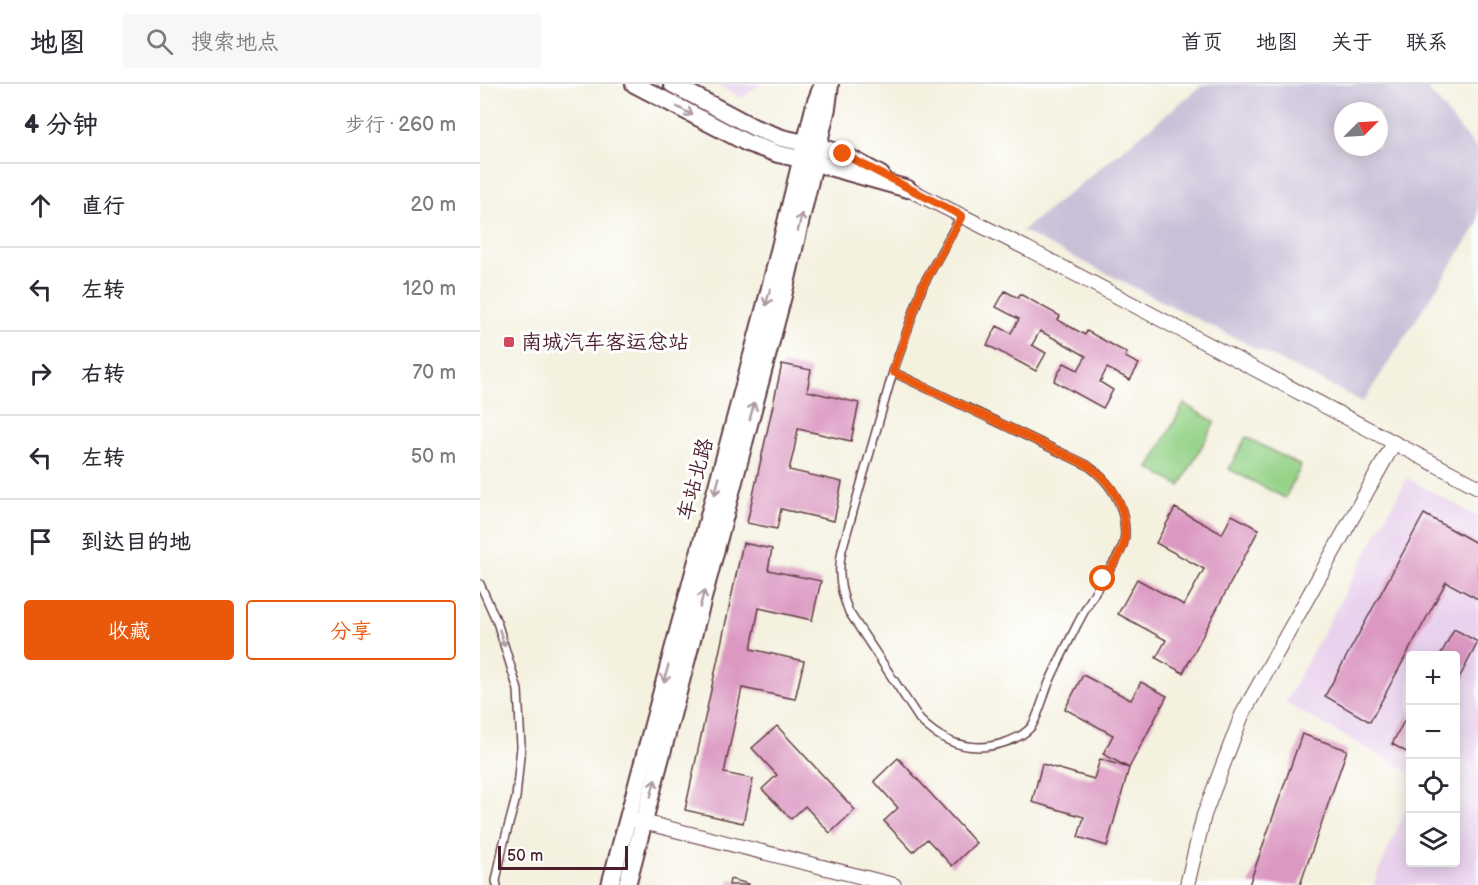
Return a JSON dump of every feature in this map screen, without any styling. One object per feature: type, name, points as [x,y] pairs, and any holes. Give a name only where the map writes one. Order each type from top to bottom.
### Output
[{"type":"street","points":[[634,84],[747,143],[778,154],[809,153]]},
{"type":"street","points":[[672,84],[755,128],[782,138],[809,153],[908,189],[1026,248],[1478,487]]},
{"type":"street","name":"车站北路","points":[[627,885],[783,296],[809,153],[815,104],[823,84]]},
{"type":"street","name":"车站北路","points":[[610,885],[766,303],[809,153],[826,108],[830,84]]},
{"type":"street","points":[[1187,885],[1204,815],[1242,715],[1394,443]]},
{"type":"street","points":[[627,818],[894,885]]},
{"type":"lane","points":[[893,372],[1087,465],[1097,472],[1112,489],[1122,511],[1125,537],[1122,550],[1065,648],[1032,726],[1015,738],[996,746],[969,747],[955,744],[930,730],[920,720],[856,625],[843,597],[839,572],[842,550],[893,372],[923,285],[962,216]]},
{"type":"lane","points":[[480,584],[497,622],[518,690],[521,746],[516,798],[501,855],[497,885]]},
{"type":"shaded area","points":[[716,84],[761,84],[742,98]]},
{"type":"shaded area","points":[[1204,84],[1424,84],[1478,151],[1478,224],[1363,402],[1022,231]]},
{"type":"shaded area","points":[[1407,478],[1478,517],[1478,885],[1373,885],[1406,808],[1406,867],[1460,867],[1460,651],[1406,651],[1406,770],[1285,703]]},
{"type":"green space","points":[[1184,404],[1215,422],[1180,486],[1149,468]]},
{"type":"green space","points":[[1246,437],[1301,466],[1285,498],[1229,469]]},
{"type":"building","points":[[1005,291],[1018,298],[1020,294],[1060,316],[1058,320],[1085,335],[1087,331],[1127,353],[1125,357],[1139,364],[1130,380],[1107,368],[1100,382],[1113,390],[1103,408],[1054,381],[1064,363],[1078,370],[1086,356],[1063,343],[1040,331],[1032,345],[1046,353],[1036,371],[987,345],[997,326],[1011,333],[1019,319],[996,307]]},
{"type":"building","points":[[782,364],[811,370],[807,391],[859,403],[851,441],[798,429],[789,470],[842,482],[834,521],[781,509],[777,529],[747,523]]},
{"type":"building","points":[[1175,508],[1222,534],[1232,515],[1259,529],[1183,673],[1156,658],[1166,640],[1118,614],[1137,579],[1184,605],[1204,569],[1156,543]]},
{"type":"building","points":[[1424,514],[1478,544],[1478,599],[1446,582],[1409,651],[1406,651],[1406,656],[1370,722],[1325,696]]},
{"type":"building","points":[[743,543],[772,549],[768,570],[821,581],[812,620],[759,608],[751,649],[804,661],[795,699],[742,688],[724,773],[753,779],[743,823],[685,810]]},
{"type":"building","points":[[1454,629],[1478,642],[1460,676],[1460,651],[1443,651]]},
{"type":"building","points":[[1083,675],[1131,700],[1141,682],[1167,696],[1129,768],[1103,754],[1113,735],[1065,709]]},
{"type":"building","points":[[1406,718],[1406,752],[1392,744]]},
{"type":"building","points":[[777,726],[855,810],[830,833],[805,806],[791,819],[762,789],[777,775],[752,748]]},
{"type":"building","points":[[1302,734],[1347,750],[1300,885],[1249,885]]},
{"type":"building","points":[[898,758],[976,843],[952,866],[927,839],[913,852],[884,821],[898,808],[874,781]]},
{"type":"building","points":[[1100,759],[1129,768],[1107,846],[1078,837],[1084,817],[1032,802],[1042,764],[1094,779]]},
{"type":"building","points":[[730,879],[749,884],[749,885],[729,885]]},
{"type":"place","name":"南城汽车客运总站","points":[[509,342]]},
{"type":"route","points":[[843,154],[962,216],[923,285],[893,372],[1087,465],[1097,472],[1118,499],[1125,524],[1122,550],[1103,579]]}]
